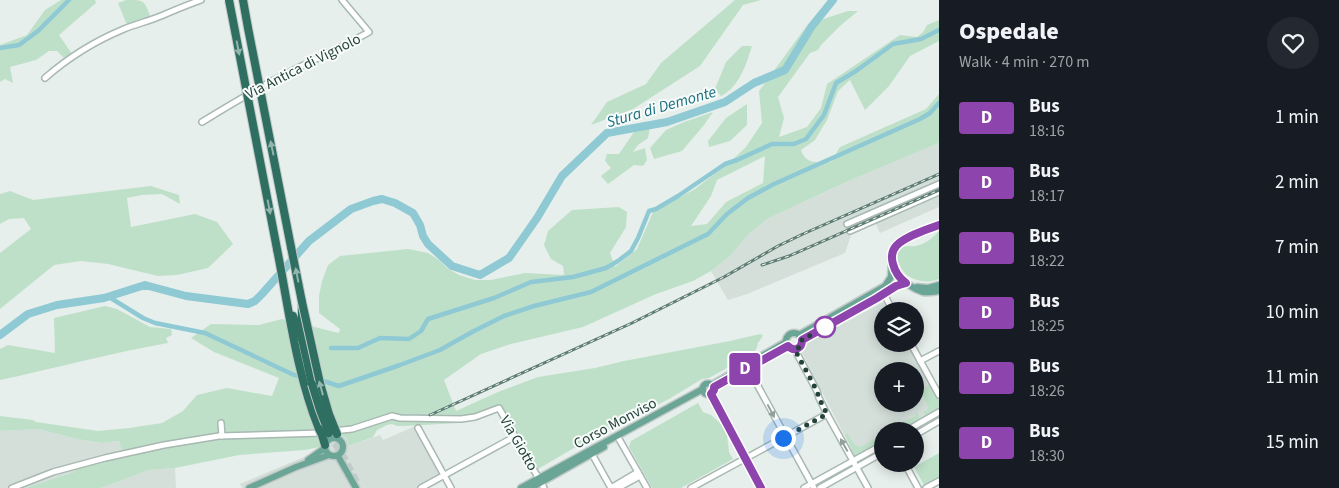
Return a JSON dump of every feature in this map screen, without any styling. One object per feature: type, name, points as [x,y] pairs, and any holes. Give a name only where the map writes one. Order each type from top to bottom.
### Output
[{"type":"highway","points":[[229,0],[306,392],[312,409],[332,435]]},
{"type":"highway","points":[[243,0],[302,302],[320,383],[330,414],[332,435],[325,446]]},
{"type":"highway","points":[[287,299],[302,338],[315,394],[332,435]]},
{"type":"highway","points":[[302,302],[302,338]]},
{"type":"main road","points":[[801,338],[885,286],[890,280],[892,253],[895,246],[901,241],[939,225]]},
{"type":"main road","points":[[892,259],[897,275],[907,284],[921,292],[939,292]]},
{"type":"main road","points":[[801,338],[896,286],[907,284],[928,288],[939,286]]},
{"type":"main road","points":[[795,333],[801,338],[801,346],[795,350],[791,349],[787,344],[789,335],[795,333]]},
{"type":"main road","name":"Corso Monviso","points":[[541,483],[748,368],[787,344]]},
{"type":"main road","name":"Corso Monviso","points":[[541,483],[709,390],[760,356],[787,344]]},
{"type":"main road","points":[[249,488],[329,456],[338,456],[342,452],[343,446],[332,435],[316,455],[296,468]]},
{"type":"main road","points":[[325,446],[329,456]]},
{"type":"main road","points":[[338,456],[356,488]]},
{"type":"main road","points":[[521,488],[541,483]]},
{"type":"main road","points":[[531,488],[541,483]]},
{"type":"street","points":[[45,78],[63,62],[97,41],[184,5],[201,0]]},
{"type":"street","name":"Via Antica di Vignolo","points":[[202,122],[274,80],[337,50],[369,32],[342,0]]},
{"type":"street","points":[[847,224],[939,184]]},
{"type":"street","points":[[850,230],[939,192]]},
{"type":"street","points":[[884,294],[888,302]]},
{"type":"street","points":[[795,350],[827,414],[868,488]]},
{"type":"street","points":[[915,352],[939,395]]},
{"type":"street","points":[[920,361],[939,352]]},
{"type":"street","points":[[748,368],[813,486]]},
{"type":"street","points":[[709,390],[761,488]]},
{"type":"street","name":"Via Giotto","points":[[222,434],[314,433],[352,429],[392,416],[400,418],[461,419],[475,417],[499,408],[541,483]]},
{"type":"street","points":[[922,422],[939,412]]},
{"type":"street","points":[[691,488],[827,414]]},
{"type":"street","points":[[924,430],[939,421]]},
{"type":"street","points":[[12,488],[53,472],[105,458],[222,434],[221,423]]},
{"type":"street","points":[[418,428],[451,488]]},
{"type":"street","points":[[421,488],[514,437]]},
{"type":"street","points":[[619,439],[647,488]]},
{"type":"street","points":[[804,488],[813,486],[874,449]]},
{"type":"street","points":[[592,454],[611,488],[639,474]]},
{"type":"street","points":[[820,488],[874,457]]},
{"type":"street","points":[[909,472],[918,488]]},
{"type":"street","points":[[618,488],[639,474]]},
{"type":"street","points":[[926,488],[939,481]]},
{"type":"shaded area","points":[[939,143],[939,207],[880,233],[875,222],[852,232],[845,253],[747,294],[728,300],[711,271],[729,257],[749,234],[767,219],[846,182]]},
{"type":"shaded area","points":[[874,307],[874,352],[911,352],[917,362],[874,362],[874,412],[924,412],[924,374],[939,401],[939,410],[917,422],[874,422],[874,445],[855,456],[801,351],[805,344]]},
{"type":"shaded area","points":[[418,425],[445,474],[423,488],[242,488],[240,484],[311,454],[339,433],[346,438],[349,446],[380,435],[383,440]]},
{"type":"shaded area","points":[[38,429],[100,443],[119,441],[122,452],[85,460],[74,472],[25,488],[0,488],[0,431]]},
{"type":"shaded area","points":[[175,468],[176,488],[101,488],[149,470]]},
{"type":"green space","points":[[61,0],[95,0],[96,3],[59,35],[72,54],[64,58],[57,51],[49,51],[36,60],[10,67],[13,83],[5,79],[0,82],[0,45],[27,35],[45,10]]},
{"type":"green space","points":[[126,0],[143,2],[151,18],[127,25],[118,3]]},
{"type":"green space","points":[[735,0],[761,0],[743,5],[700,66],[633,109],[591,125],[607,102],[646,84],[661,63]]},
{"type":"green space","points":[[848,11],[858,11],[840,26],[818,50],[810,53],[778,97],[784,118],[779,137],[807,127],[821,108],[827,84],[900,35],[917,37],[927,25],[939,20],[939,41],[910,56],[889,86],[865,110],[850,80],[838,91],[827,120],[815,140],[801,150],[806,158],[813,162],[831,162],[840,147],[926,109],[939,94],[939,143],[846,182],[767,219],[749,234],[729,257],[711,271],[693,281],[656,294],[583,327],[511,344],[481,354],[444,380],[456,411],[538,377],[595,368],[760,334],[763,335],[754,353],[591,438],[538,469],[501,405],[459,423],[387,425],[377,430],[373,437],[349,446],[346,438],[339,434],[319,447],[305,450],[239,455],[175,468],[149,470],[101,488],[25,488],[74,472],[85,460],[122,452],[119,441],[101,443],[38,429],[0,431],[0,416],[98,431],[162,423],[183,411],[197,395],[227,388],[272,396],[279,378],[214,352],[191,338],[211,324],[259,325],[282,319],[339,333],[340,329],[319,313],[319,296],[328,265],[340,256],[408,249],[428,253],[459,275],[475,280],[491,280],[525,273],[564,275],[563,266],[551,259],[544,245],[548,231],[572,210],[619,207],[627,212],[626,227],[610,253],[615,267],[637,249],[653,212],[695,189],[746,147],[762,123],[759,91],[808,24]],"holes":[[[765,156],[763,183],[726,202],[707,224],[691,226],[711,196],[717,180]]]},
{"type":"green space","points":[[742,46],[752,46],[744,68],[733,87],[721,96],[715,89],[726,62]]},
{"type":"green space","points":[[747,104],[747,125],[730,141],[709,147],[708,141],[726,118]]},
{"type":"green space","points":[[713,112],[682,151],[654,159],[650,148],[666,130]]},
{"type":"green space","points":[[650,127],[648,138],[638,145],[633,152],[645,148],[647,160],[643,166],[634,165],[608,184],[601,176],[611,168],[605,161],[607,154],[619,154],[634,132]]},
{"type":"green space","points":[[151,186],[179,195],[180,204],[162,194],[127,198],[131,227],[195,214],[217,222],[233,244],[208,268],[177,275],[158,276],[108,264],[81,261],[54,265],[0,309],[0,253],[31,229],[24,218],[9,219],[0,224],[0,194],[10,191],[33,200]]},
{"type":"green space","points":[[939,231],[939,279],[924,281],[908,276],[897,259],[900,248],[923,244]]},
{"type":"green space","points":[[105,306],[117,309],[150,327],[171,329],[172,335],[166,338],[168,343],[0,380],[0,349],[8,345],[55,353],[54,318]]},
{"type":"green space","points":[[930,384],[939,401],[939,410],[926,417],[923,412],[928,407],[924,398],[924,388]]},
{"type":"green space","points":[[698,403],[703,412],[711,415],[724,429],[727,435],[729,452],[733,459],[681,488],[652,488],[629,447],[631,441]]},
{"type":"green space","points":[[917,412],[921,420],[917,422],[903,422],[916,416]]},
{"type":"green space","points":[[847,433],[855,445],[861,447],[874,440],[874,445],[855,456],[845,435]]},
{"type":"green space","points":[[939,453],[939,477],[924,485],[917,472],[924,472],[924,461]]},
{"type":"waterway","points":[[0,48],[19,45],[38,31],[69,0]]},
{"type":"waterway","name":"Stura di Demonte","points":[[0,335],[28,314],[57,305],[104,298],[145,285],[186,296],[248,304],[255,301],[262,294],[309,241],[351,209],[382,199],[395,203],[413,213],[428,244],[452,266],[480,275],[509,258],[537,218],[562,176],[607,133],[667,122],[725,102],[754,83],[785,70],[812,26],[833,0]]},
{"type":"waterway","points":[[331,348],[358,348],[380,338],[409,339],[421,331],[428,319],[494,298],[531,282],[573,277],[606,268],[631,251],[649,211],[678,196],[725,164],[772,144],[794,144],[806,139],[824,115],[836,83],[893,44],[921,39],[939,30]]},
{"type":"waterway","points":[[317,379],[339,386],[440,350],[504,316],[534,306],[591,292],[708,234],[727,214],[748,198],[774,184],[920,119],[930,113],[939,103]]},
{"type":"waterway","points":[[109,297],[143,318],[155,323],[205,333],[294,375],[302,376]]},
{"type":"tunnel","points":[[329,433],[357,484]]},
{"type":"railway","points":[[430,415],[632,323],[724,277],[803,234],[939,174]]},
{"type":"railway","points":[[762,265],[789,256],[939,190]]},
{"type":"bus line","name":"D","points":[[761,488],[711,394],[714,387],[788,346],[793,350],[798,349],[802,344],[802,340],[896,286],[906,283],[897,275],[894,268],[892,253],[895,246],[901,241],[939,225]]},
{"type":"route","points":[[783,438],[827,414],[795,350],[801,346],[802,340],[825,327]]}]
